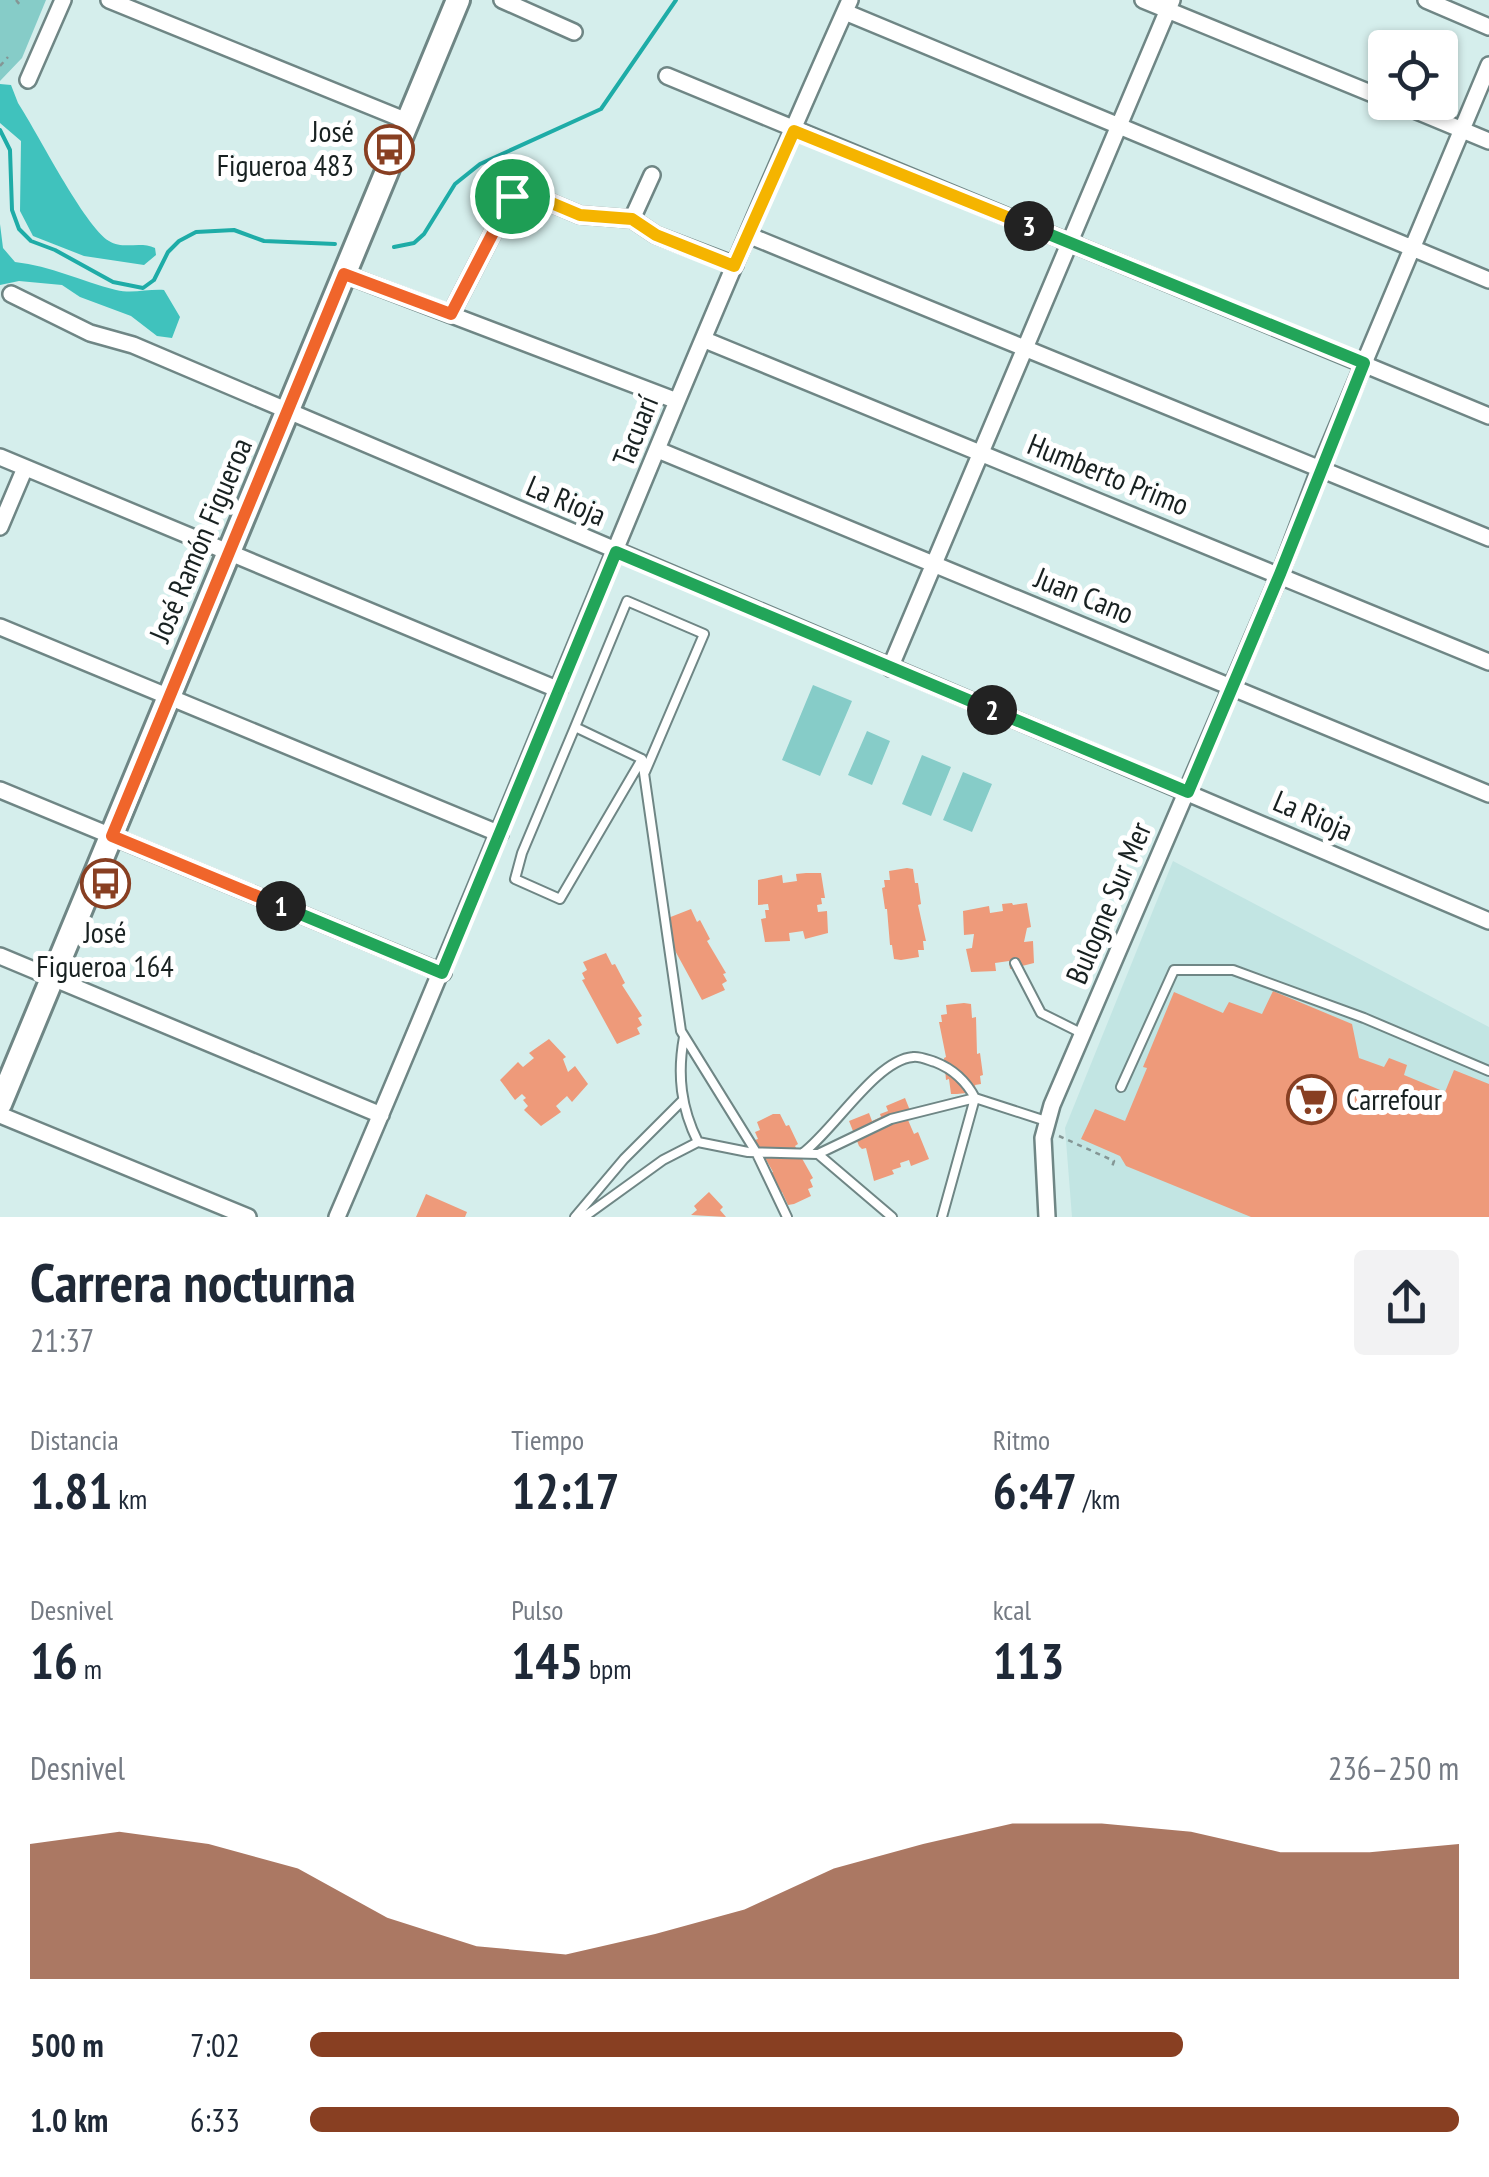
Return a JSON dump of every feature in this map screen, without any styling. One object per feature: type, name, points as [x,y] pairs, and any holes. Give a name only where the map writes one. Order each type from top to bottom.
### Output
[{"type":"main road","name":"José Ramón Figueroa","points":[[0,1104],[458,0]]},
{"type":"street","points":[[28,80],[62,0]]},
{"type":"street","points":[[109,0],[408,121]]},
{"type":"street","points":[[502,0],[574,32]]},
{"type":"street","points":[[1143,0],[1170,5],[1368,91]]},
{"type":"street","points":[[1426,0],[1489,27]]},
{"type":"street","points":[[890,668],[1170,5]]},
{"type":"street","points":[[847,6],[1489,280]]},
{"type":"street","name":"Tacuarí","points":[[337,1217],[500,834],[677,401],[847,6]]},
{"type":"street","name":"Bulogne Sur Mer","points":[[1047,1217],[1045,1125],[1280,574],[1320,468],[1489,64]]},
{"type":"street","points":[[667,76],[1489,416]]},
{"type":"street","points":[[1438,120],[1489,141]]},
{"type":"street","points":[[632,219],[652,174]]},
{"type":"street","points":[[451,314],[517,192],[532,193],[590,217],[632,219],[656,235],[734,266]]},
{"type":"street","points":[[748,235],[1489,538]]},
{"type":"street","points":[[344,274],[677,401]]},
{"type":"street","name":"La Rioja","points":[[10,294],[90,333],[133,345],[1489,921]]},
{"type":"street","name":"Humberto Primo","points":[[705,340],[1489,662]]},
{"type":"street","name":"Juan Cano","points":[[658,450],[1489,794]]},
{"type":"street","points":[[0,458],[559,690]]},
{"type":"street","points":[[0,526],[25,468]]},
{"type":"street","points":[[0,627],[500,834]]},
{"type":"street","points":[[0,790],[442,973]]},
{"type":"street","points":[[0,956],[381,1116]]},
{"type":"street","points":[[0,1115],[248,1217]]},
{"type":"lane","points":[[642,760],[560,899],[515,879],[522,853],[626,601],[704,634],[644,774]]},
{"type":"lane","points":[[575,728],[642,760]]},
{"type":"lane","points":[[642,760],[681,1032],[756,1152],[786,1217]]},
{"type":"lane","points":[[1015,963],[1041,1014],[1083,1034]]},
{"type":"lane","points":[[1121,1087],[1174,970],[1234,970],[1364,1018],[1489,1071]]},
{"type":"lane","points":[[684,1037],[682,1101],[698,1142]]},
{"type":"lane","points":[[804,1154],[822,1140],[876,1076],[900,1060],[916,1056],[942,1065],[967,1083],[974,1098],[942,1217]]},
{"type":"lane","points":[[584,1217],[663,1160],[698,1142],[756,1152],[818,1154],[891,1119],[974,1098],[1045,1125]]},
{"type":"lane","points":[[575,1217],[624,1159],[682,1101]]},
{"type":"lane","points":[[818,1154],[892,1217]]},
{"type":"path","points":[[16,0],[20,4]]},
{"type":"path","points":[[0,66],[8,57]]},
{"type":"path","points":[[1045,1125],[1114,1161],[1110,1170]]},
{"type":"shaded area","points":[[0,0],[46,0],[22,58],[0,81]]},
{"type":"shaded area","points":[[0,84],[11,85],[62,178],[99,232],[114,244],[155,248],[156,255],[144,265],[84,256],[33,236],[20,211],[21,141],[0,123]]},
{"type":"shaded area","points":[[0,224],[3,248],[15,262],[116,290],[164,290],[180,317],[172,338],[157,336],[131,316],[80,297],[62,285],[19,281],[0,285]]},
{"type":"shaded area","points":[[813,685],[852,701],[820,776],[782,760]]},
{"type":"shaded area","points":[[867,731],[890,741],[872,785],[848,775]]},
{"type":"shaded area","points":[[922,755],[951,767],[931,816],[902,804]]},
{"type":"shaded area","points":[[963,772],[992,784],[972,832],[943,820]]},
{"type":"shaded area","points":[[1173,861],[1489,1027],[1489,1217],[1072,1217],[1065,1128]]},
{"type":"building","points":[[913,869],[918,883],[918,905],[926,941],[924,950],[918,950],[919,957],[901,960],[894,959],[890,945],[882,888],[884,880],[890,880],[889,871]]},
{"type":"building","points":[[821,873],[825,898],[817,905],[818,912],[827,911],[828,933],[805,939],[803,931],[789,933],[790,941],[765,942],[761,919],[766,918],[765,910],[769,910],[768,904],[758,905],[758,880],[782,875],[783,883],[797,881],[796,874]]},
{"type":"building","points":[[1027,903],[1031,927],[1027,928],[1024,942],[1033,941],[1034,963],[1010,969],[1009,961],[995,963],[996,971],[971,972],[966,949],[972,948],[974,934],[964,935],[963,911],[989,906],[990,913],[1003,911],[1002,904]]},
{"type":"building","points":[[691,909],[710,939],[707,941],[727,981],[722,984],[725,990],[702,1000],[666,929],[672,926],[668,918]]},
{"type":"building","points":[[606,953],[642,1016],[638,1018],[642,1025],[637,1028],[640,1034],[617,1044],[582,980],[582,973],[587,970],[583,962]]},
{"type":"building","name":"Carrefour","points":[[1273,991],[1352,1024],[1359,1058],[1384,1067],[1389,1058],[1407,1065],[1404,1075],[1445,1092],[1454,1070],[1489,1084],[1489,1217],[1251,1217],[1126,1166],[1120,1156],[1081,1139],[1095,1109],[1125,1121],[1174,992],[1223,1013],[1229,1002],[1262,1014]]},
{"type":"building","points":[[971,1004],[972,1018],[976,1017],[977,1054],[980,1053],[983,1075],[981,1084],[975,1085],[976,1092],[951,1094],[939,1022],[941,1015],[947,1014],[946,1005]]},
{"type":"building","points":[[549,1039],[566,1057],[563,1059],[568,1072],[575,1066],[588,1084],[572,1102],[567,1096],[556,1106],[561,1112],[541,1126],[524,1110],[528,1106],[523,1100],[526,1098],[522,1094],[515,1100],[500,1080],[518,1062],[523,1067],[534,1058],[529,1053]]},
{"type":"building","points":[[905,1098],[913,1118],[908,1120],[914,1134],[918,1132],[929,1159],[911,1166],[909,1160],[900,1163],[901,1167],[892,1170],[894,1174],[874,1181],[866,1148],[859,1146],[849,1121],[869,1113],[872,1121],[888,1111],[886,1106]]},
{"type":"building","points":[[780,1114],[789,1125],[798,1144],[795,1146],[813,1178],[813,1187],[808,1189],[811,1196],[794,1204],[788,1205],[779,1193],[770,1173],[773,1172],[755,1140],[755,1132],[760,1130],[757,1122]]},
{"type":"building","points":[[709,1192],[723,1207],[720,1210],[726,1217],[691,1215],[697,1210],[694,1206]]},
{"type":"building","points":[[426,1194],[467,1212],[465,1217],[416,1217]]},
{"type":"waterway","points":[[394,247],[414,243],[424,234],[455,184],[480,164],[601,109],[676,0]]},
{"type":"waterway","points":[[0,130],[10,150],[12,210],[19,229],[31,241],[113,282],[143,288],[154,280],[168,252],[196,232],[234,230],[264,241],[335,244]]},
{"type":"place","name":"José Figueroa 483","points":[[389,149]]},
{"type":"place","name":"José Figueroa 164","points":[[105,884]]},
{"type":"place","name":"Carrefour","points":[[1311,1100]]},
{"type":"route","points":[[794,131],[1364,363],[1188,792],[616,552],[442,973],[112,836],[344,274],[451,314],[512,196],[523,191],[580,215],[632,219],[656,235],[734,266],[794,131]]}]
